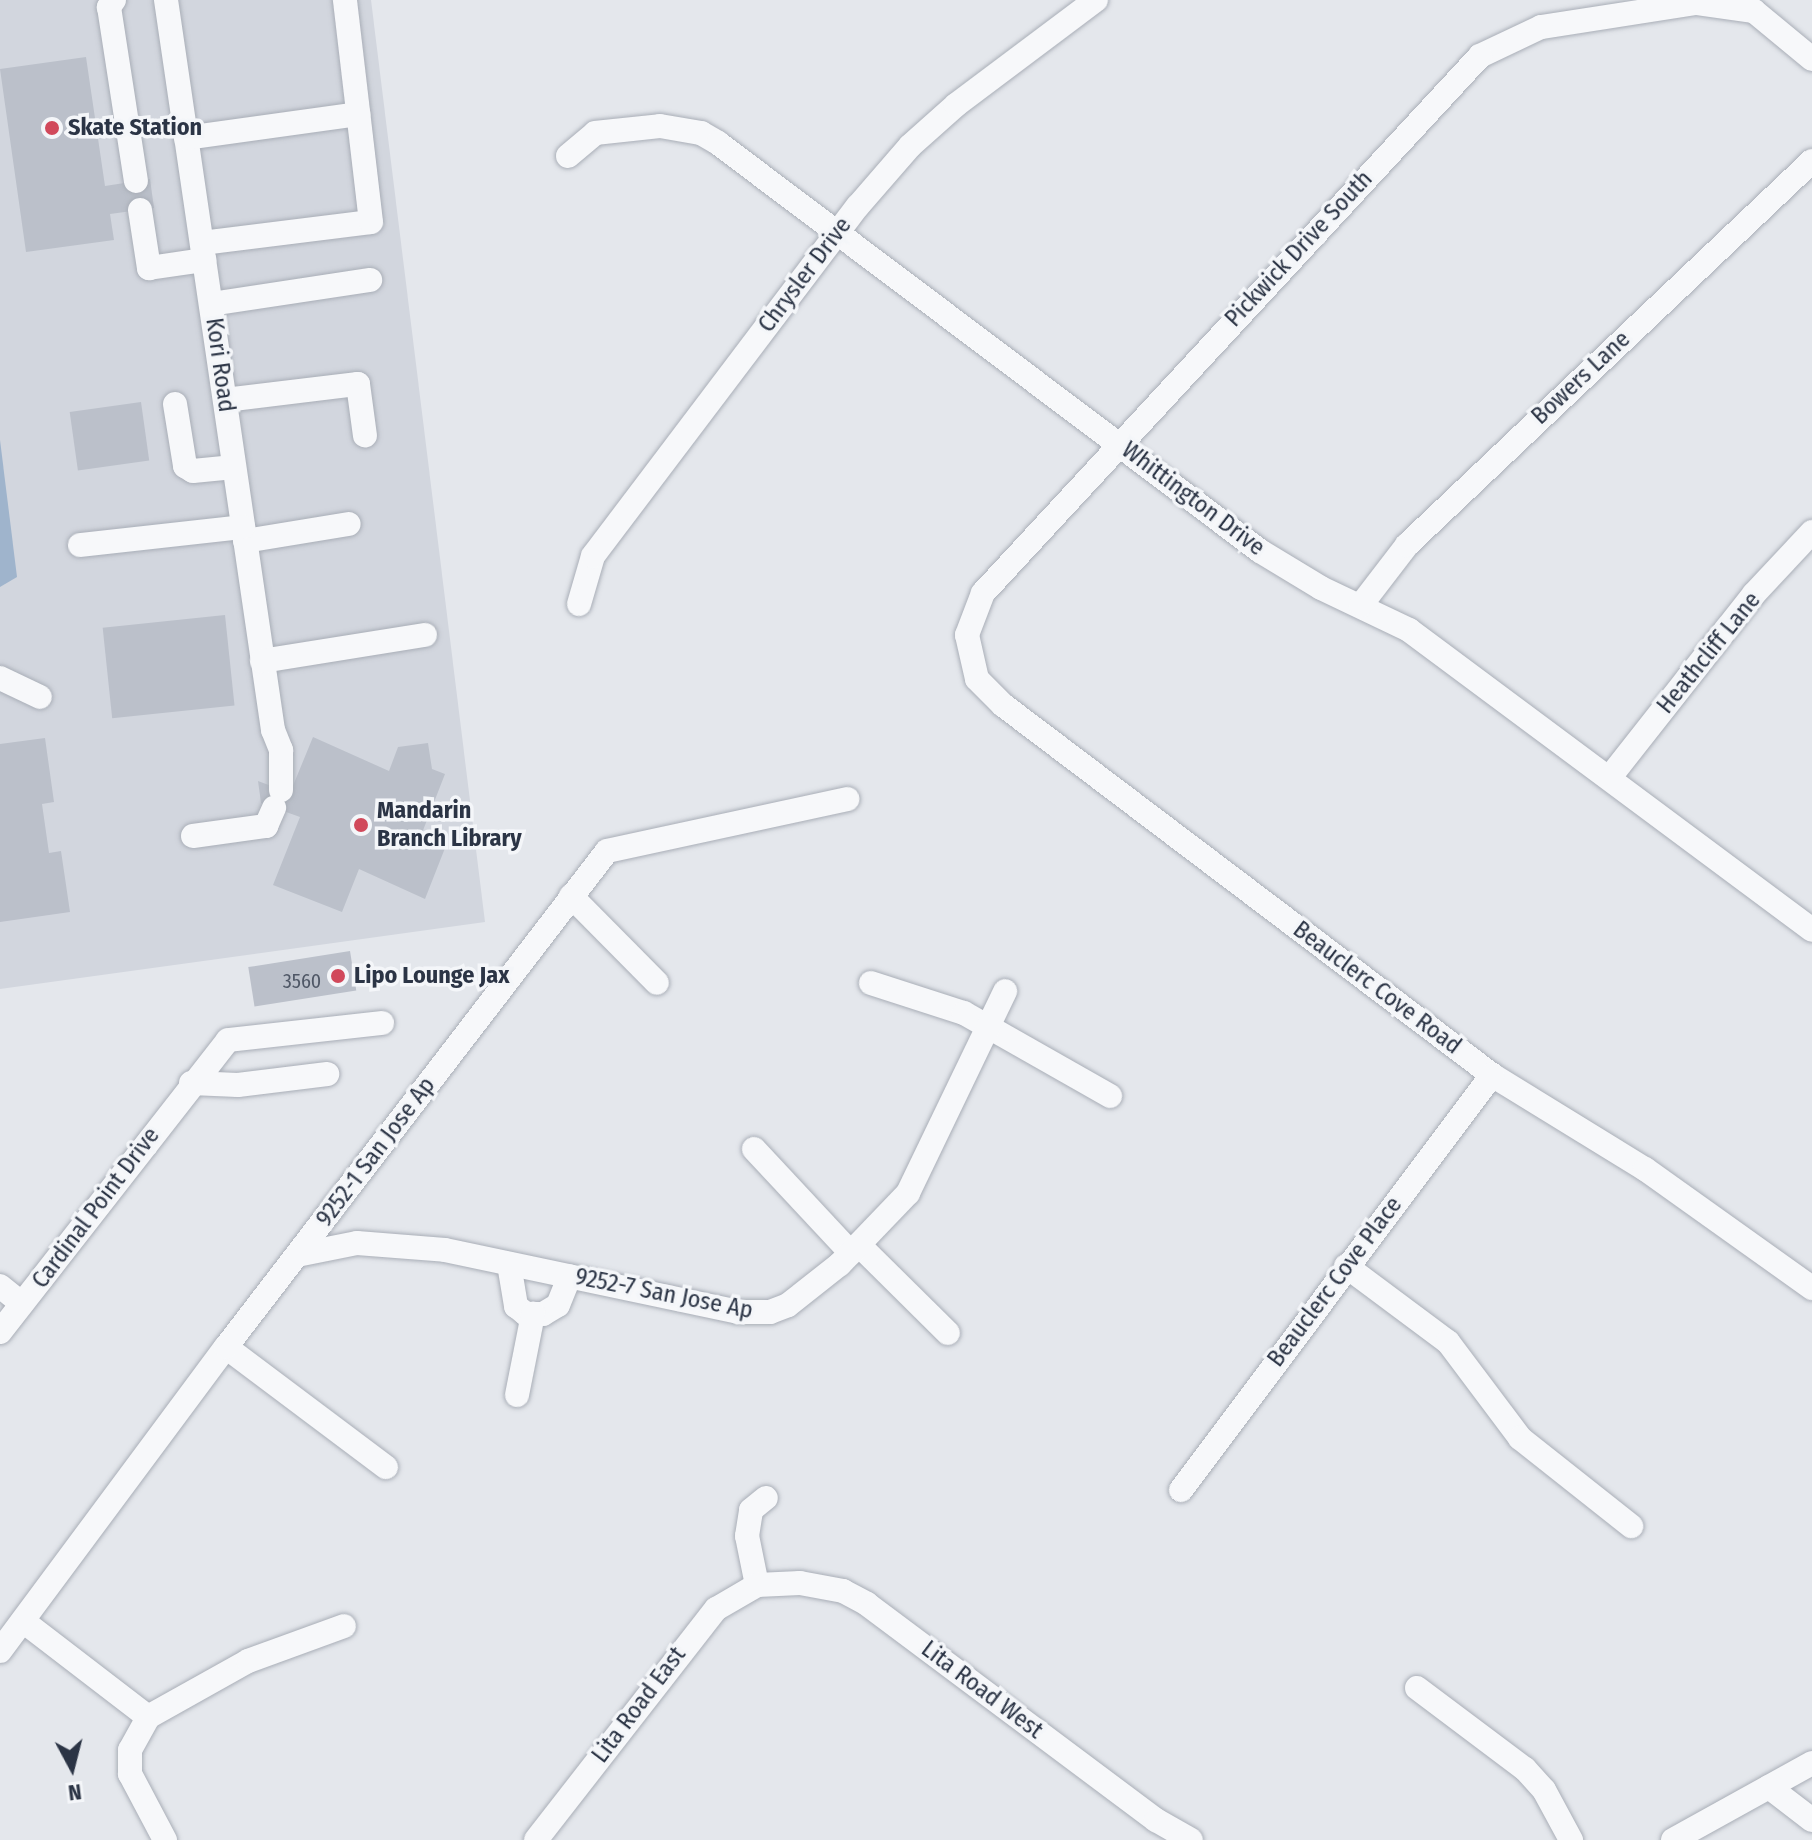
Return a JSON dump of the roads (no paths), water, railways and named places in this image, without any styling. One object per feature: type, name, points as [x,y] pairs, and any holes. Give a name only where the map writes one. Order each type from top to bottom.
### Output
[{"type":"street","points":[[114,0],[109,7],[136,181]]},
{"type":"street","name":"Kori Road","points":[[166,0],[262,661],[273,730],[281,750],[277,799],[266,826],[193,836]]},
{"type":"street","points":[[140,210],[149,268],[203,252],[371,222],[345,0]]},
{"type":"street","name":"Chrysler Drive","points":[[579,604],[593,556],[837,232],[910,146],[1096,0]]},
{"type":"street","name":"Pickwick Drive South","points":[[969,657],[970,618],[983,593],[1118,443],[1480,56],[1541,27],[1696,3],[1742,7],[1771,20],[1812,59]]},
{"type":"street","points":[[186,138],[358,114]]},
{"type":"street","name":"Whittington Drive","points":[[568,156],[595,133],[660,126],[701,133],[1260,551],[1321,588],[1409,630],[1812,930]]},
{"type":"street","name":"Bowers Lane","points":[[1361,605],[1407,545],[1812,161]]},
{"type":"street","points":[[211,304],[370,280]]},
{"type":"street","points":[[225,400],[358,384],[365,436]]},
{"type":"street","points":[[175,404],[185,466],[193,471],[234,467]]},
{"type":"street","points":[[80,545],[349,524]]},
{"type":"street","name":"Heathcliff Lane","points":[[1610,777],[1754,594],[1812,532]]},
{"type":"street","points":[[262,661],[425,635]]},
{"type":"street","name":"Beauclerc Cove Road","points":[[969,657],[977,679],[1003,705],[1492,1075],[1645,1169],[1812,1288]]},
{"type":"street","points":[[0,678],[40,697]]},
{"type":"street","name":"9252-1 San Jose Ap","points":[[0,1651],[226,1347],[607,851],[618,845],[847,799]]},
{"type":"street","points":[[571,896],[657,983]]},
{"type":"street","points":[[871,983],[943,1005],[989,1026],[1110,1096]]},
{"type":"street","name":"9252-7 San Jose Ap","points":[[297,1255],[357,1243],[445,1250],[758,1314],[798,1300],[855,1249],[908,1193],[1005,991]]},
{"type":"street","name":"Cardinal Point Drive","points":[[0,1332],[191,1083],[228,1040],[382,1023]]},
{"type":"street","points":[[191,1083],[238,1085],[327,1074]]},
{"type":"street","name":"Beauclerc Cove Place","points":[[1181,1490],[1492,1075]]},
{"type":"street","points":[[754,1149],[855,1249],[948,1333]]},
{"type":"street","points":[[509,1264],[516,1306],[533,1314],[558,1305],[570,1276]]},
{"type":"street","points":[[1346,1266],[1448,1342],[1520,1438],[1631,1526]]},
{"type":"street","points":[[0,1286],[22,1304]]},
{"type":"street","points":[[517,1395],[533,1314]]},
{"type":"street","points":[[226,1347],[386,1467]]},
{"type":"street","points":[[757,1585],[747,1536],[751,1510],[766,1498]]},
{"type":"street","name":"Lita Road West","points":[[757,1585],[820,1584],[867,1604],[1156,1820],[1191,1840]]},
{"type":"street","name":"Lita Road East","points":[[536,1840],[699,1627],[716,1609],[757,1585]]},
{"type":"street","points":[[23,1621],[148,1717]]},
{"type":"street","points":[[165,1840],[130,1774],[130,1750],[148,1717],[248,1661],[344,1626]]},
{"type":"street","points":[[1417,1688],[1525,1769],[1544,1790],[1571,1840]]},
{"type":"street","points":[[1673,1840],[1812,1763]]},
{"type":"street","points":[[1769,1787],[1812,1820]]},
{"type":"water","points":[[0,440],[17,577],[0,587]]},
{"type":"place","name":"Skate Station","points":[[52,128]]},
{"type":"place","name":"Mandarin Branch Library","points":[[361,825]]},
{"type":"place","name":"Lipo Lounge Jax","points":[[338,976]]}]
